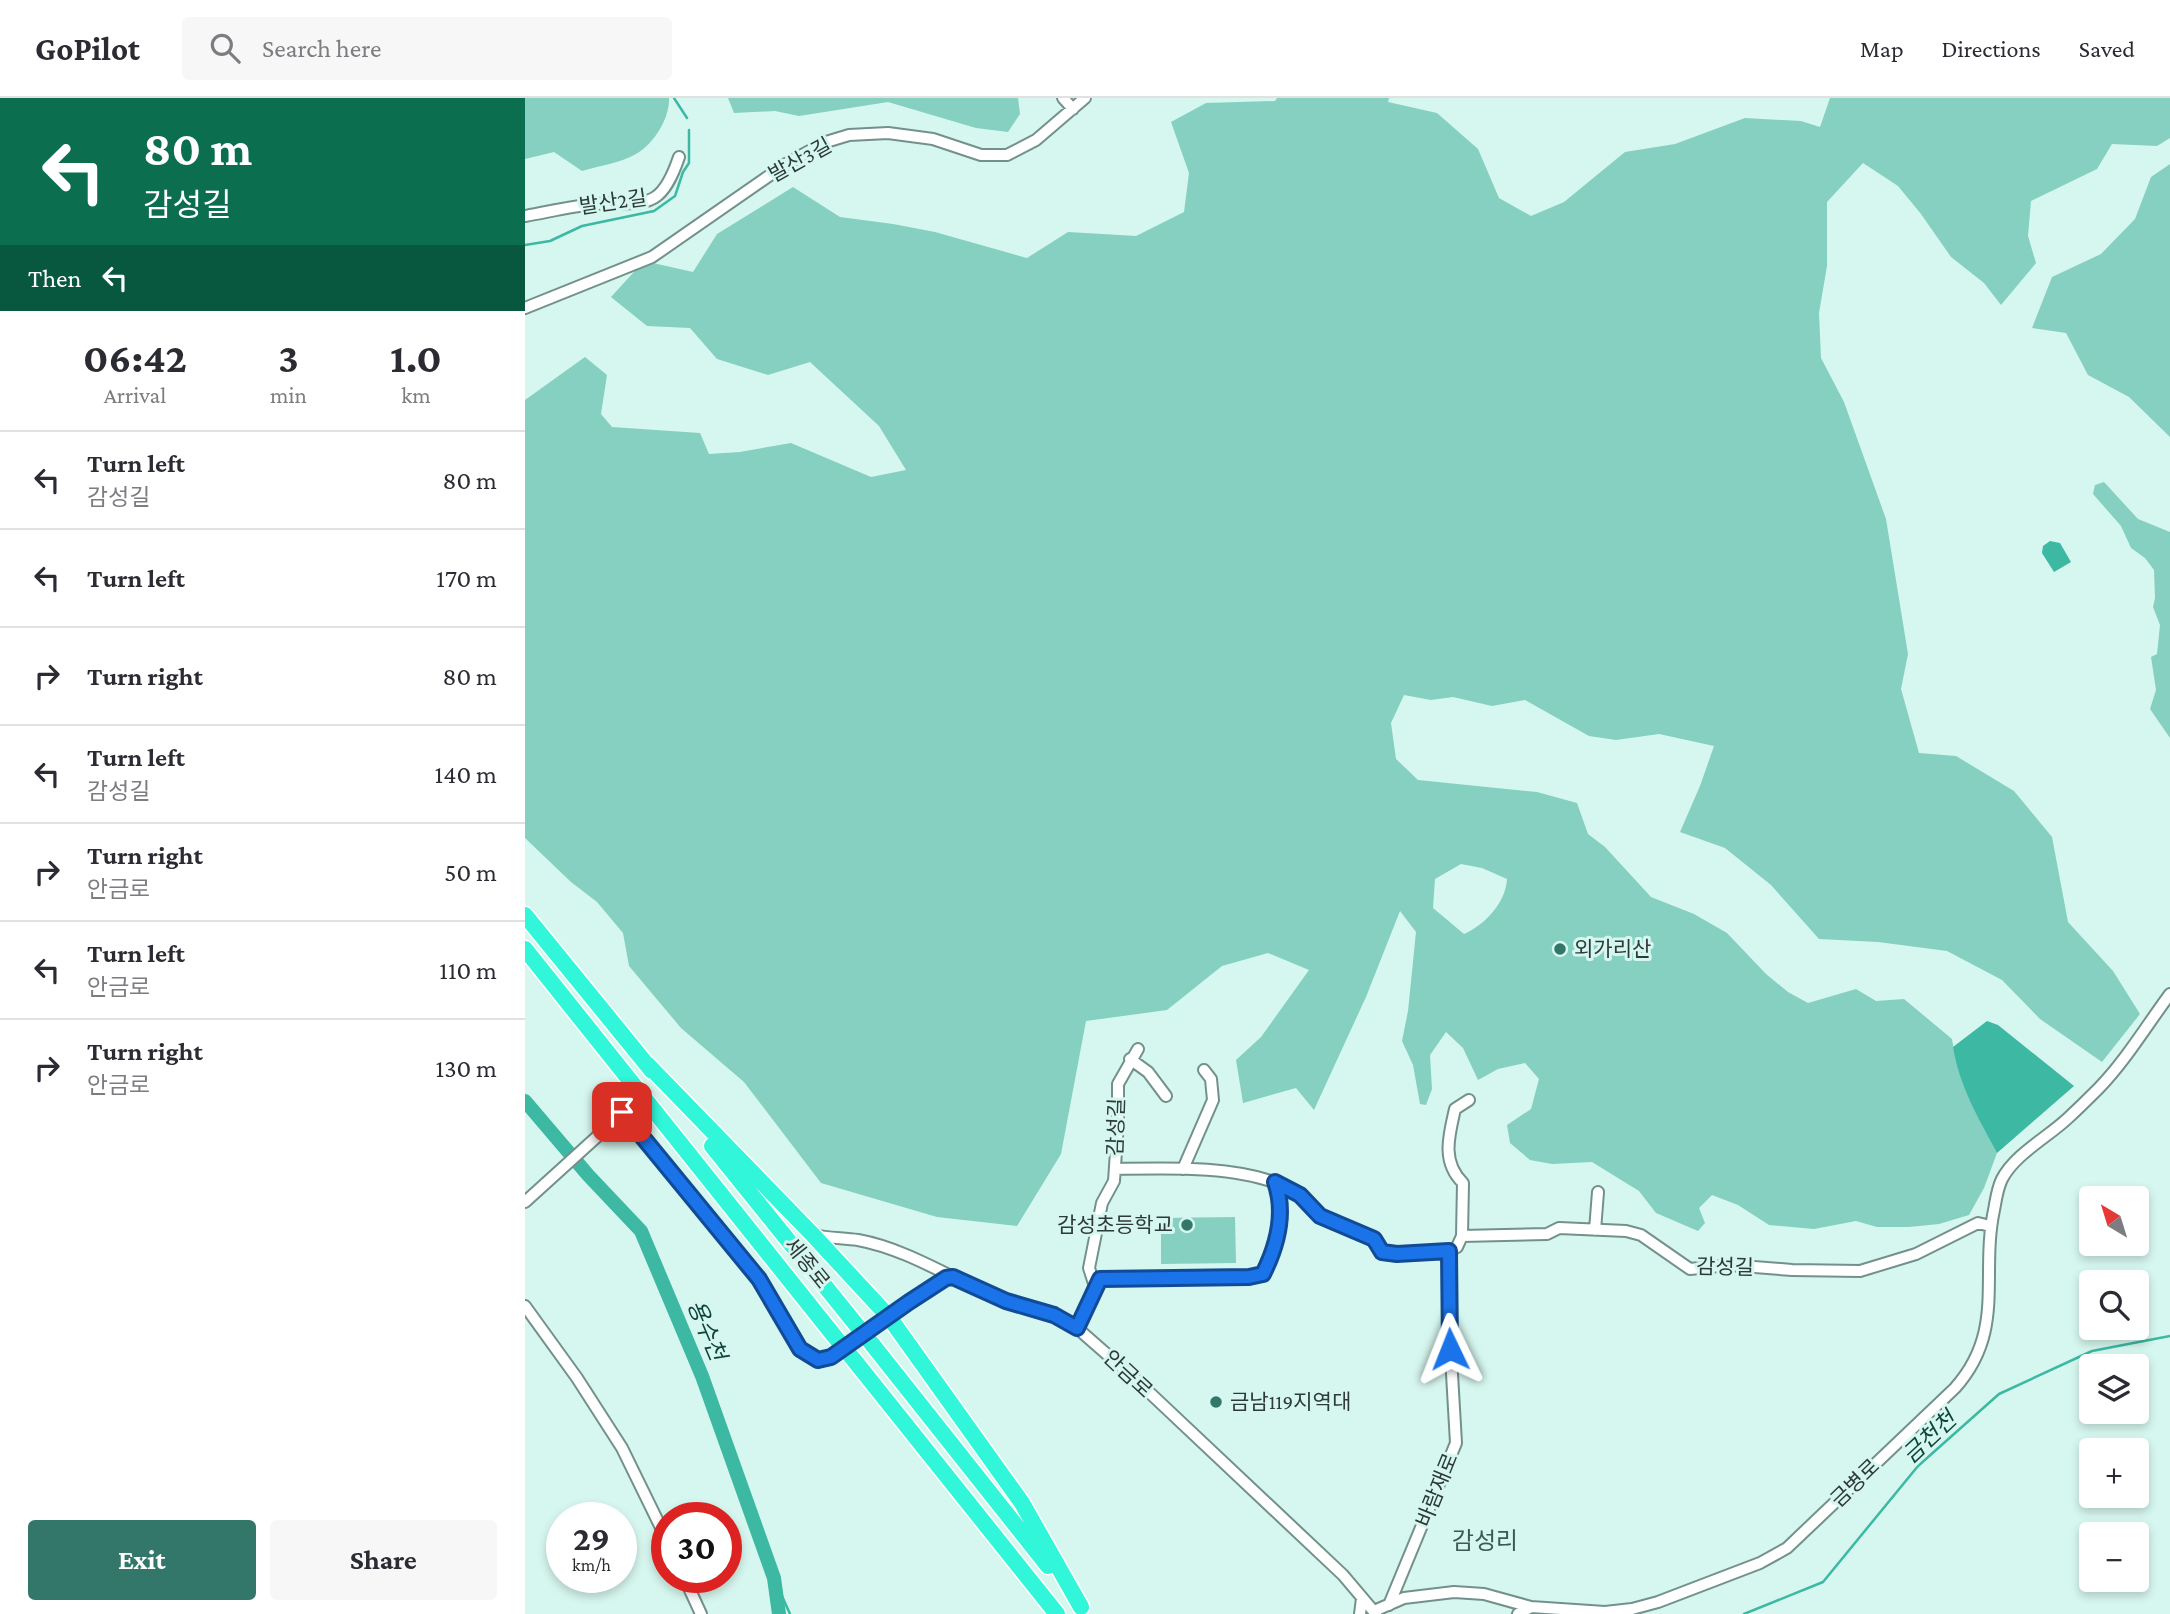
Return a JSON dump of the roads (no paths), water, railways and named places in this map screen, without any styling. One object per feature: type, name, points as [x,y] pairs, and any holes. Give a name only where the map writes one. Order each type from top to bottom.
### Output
[{"type":"highway","name":"세종로","points":[[525,915],[1084,1611]]},
{"type":"highway","name":"세종로","points":[[525,948],[1057,1614]]},
{"type":"highway","points":[[647,1065],[889,1317],[1022,1503],[1084,1611]]},
{"type":"street","points":[[1063,98],[1073,109]]},
{"type":"street","name":"발산3길","points":[[525,308],[652,257],[786,164],[826,142],[849,135],[888,133],[933,139],[981,155],[1007,155],[1035,140],[1085,98]]},
{"type":"street","name":"발산2길","points":[[525,216],[594,204],[647,201],[668,186],[678,157]]},
{"type":"street","name":"금병로","points":[[1375,1613],[1404,1598],[1454,1591],[1485,1594],[1531,1607],[1605,1612],[1632,1609],[1658,1602],[1761,1563],[1787,1548],[1971,1370],[1983,1340],[1988,1316],[1990,1226],[1998,1188],[2004,1176],[2020,1158],[2102,1085],[2170,994]]},
{"type":"street","name":"감성길","points":[[1096,1290],[1089,1269],[1091,1249],[1102,1203],[1114,1181],[1118,1084],[1138,1048]]},
{"type":"street","points":[[1131,1059],[1148,1073],[1166,1096]]},
{"type":"street","points":[[1183,1169],[1213,1100],[1211,1079],[1204,1070]]},
{"type":"street","points":[[525,1202],[643,1095]]},
{"type":"street","points":[[1449,1251],[1457,1247],[1462,1236],[1463,1183],[1450,1169],[1448,1139],[1455,1109],[1469,1100]]},
{"type":"street","points":[[622,1112],[759,1279],[800,1349],[818,1360],[831,1357],[946,1278],[953,1277]]},
{"type":"street","name":"감성길","points":[[1115,1169],[1183,1169],[1250,1175],[1275,1182],[1300,1195],[1320,1216],[1374,1239],[1382,1252],[1397,1254],[1449,1251]]},
{"type":"street","points":[[1077,1328],[1100,1279],[1249,1277],[1263,1274],[1272,1257],[1278,1235],[1280,1205],[1275,1182]]},
{"type":"street","points":[[1595,1230],[1598,1192]]},
{"type":"street","name":"감성길","points":[[1462,1236],[1546,1234],[1559,1228],[1626,1231],[1641,1235],[1690,1269],[1729,1265],[1792,1270],[1860,1270],[1916,1254],[1978,1223],[1990,1226]]},
{"type":"street","name":"안금로","points":[[813,1235],[858,1240],[884,1247],[924,1262],[1006,1301],[1054,1315],[1077,1328],[1293,1528],[1343,1576],[1375,1613]]},
{"type":"street","name":"바람재로","points":[[1389,1605],[1456,1443],[1448,1305],[1449,1251]]},
{"type":"street","points":[[525,1306],[577,1378],[622,1448],[651,1507]]},
{"type":"street","points":[[691,1593],[701,1614]]},
{"type":"street","points":[[1360,1614],[1362,1598]]},
{"type":"street","points":[[1518,1614],[1531,1607]]},
{"type":"waterway","points":[[674,98],[687,118]]},
{"type":"waterway","points":[[525,245],[550,241],[582,226],[654,211],[675,196],[689,163],[689,130]]},
{"type":"waterway","name":"용수천","points":[[525,1101],[588,1175],[641,1231],[702,1376],[774,1578],[779,1614]]},
{"type":"waterway","name":"금천천","points":[[1744,1614],[1823,1582],[1918,1466],[1999,1394],[2092,1351],[2170,1336]]},
{"type":"waterway","name":"금천천","points":[[774,1578],[790,1614]]},
{"type":"place","name":"외가리산","points":[[1560,949]]},
{"type":"place","name":"감성초등학교","points":[[1187,1225]]},
{"type":"place","name":"금남119지역대","points":[[1216,1402]]},
{"type":"district","name":"감성리","points":[[1485,1540]]}]
